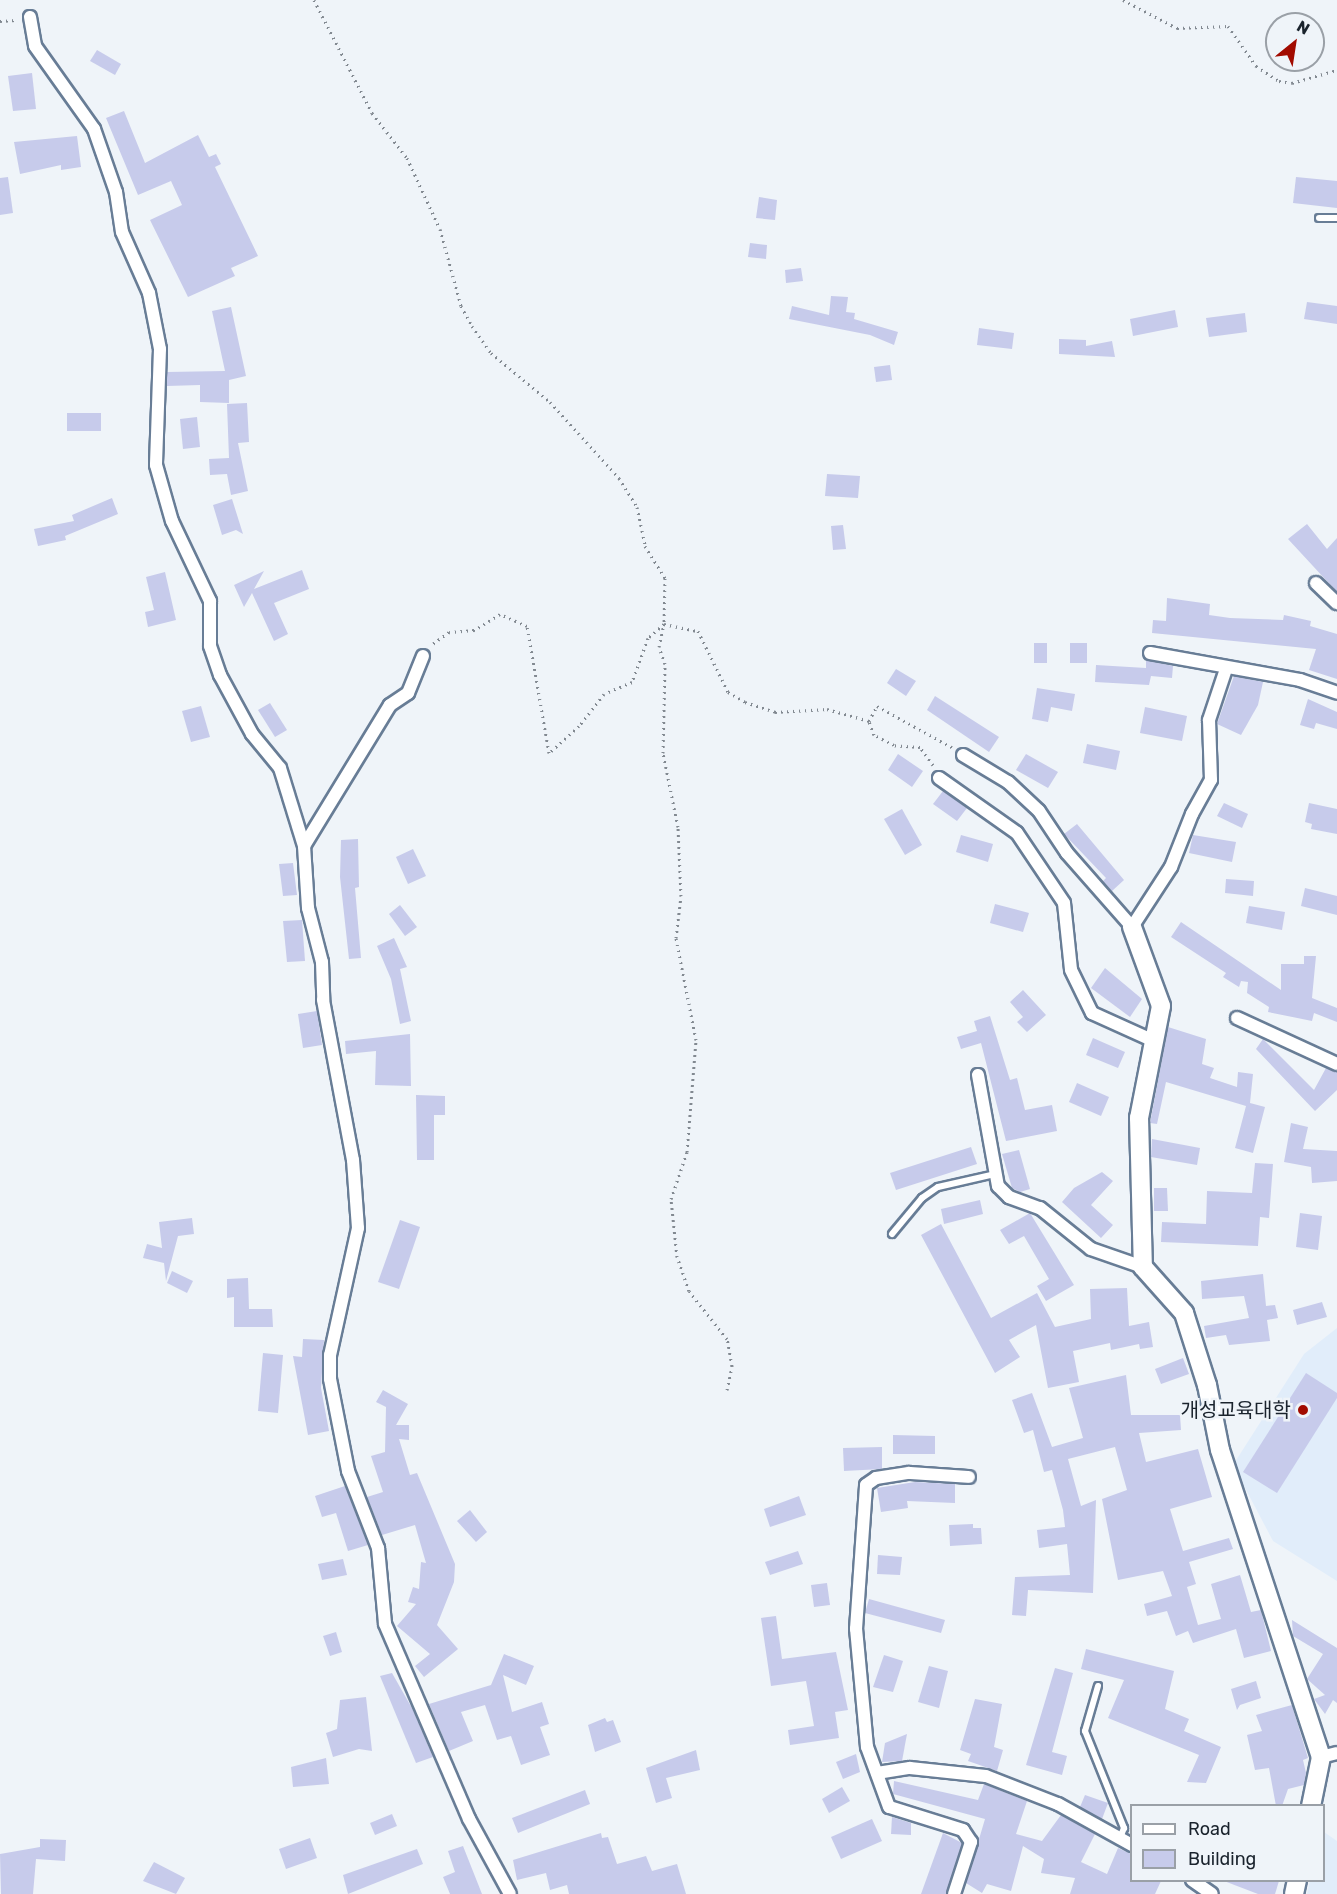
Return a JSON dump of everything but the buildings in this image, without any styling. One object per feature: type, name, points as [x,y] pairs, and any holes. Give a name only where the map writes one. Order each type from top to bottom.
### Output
[{"type":"street","points":[[30,17],[35,46],[94,129],[116,192],[122,232],[148,293],[160,350],[156,465],[172,521],[210,601],[210,646],[220,675],[252,734],[280,768],[304,846],[308,908],[322,962],[323,1000],[353,1160],[358,1228],[330,1354],[332,1407],[355,1497],[378,1548],[385,1624],[469,1819],[510,1894]]},
{"type":"street","points":[[1316,583],[1337,603]]},
{"type":"street","points":[[1150,654],[1300,680],[1337,693]]},
{"type":"street","points":[[304,846],[390,705],[408,693],[423,656]]},
{"type":"street","points":[[1132,927],[1171,867],[1192,814],[1211,780],[1209,720],[1226,669]]},
{"type":"street","points":[[963,755],[1008,782],[1038,811],[1067,853],[1132,927],[1161,1006],[1139,1118],[1143,1267]]},
{"type":"street","points":[[939,778],[1017,834],[1064,903],[1071,970],[1092,1013],[1154,1041]]},
{"type":"street","points":[[1237,1018],[1337,1064]]},
{"type":"street","points":[[978,1075],[998,1185],[1009,1197],[1041,1208],[1090,1249],[1143,1267],[1184,1313],[1220,1450],[1329,1755],[1312,1804]]},
{"type":"street","points":[[954,1894],[971,1842],[963,1830],[889,1807],[867,1747],[856,1629],[866,1485],[876,1478],[909,1473],[969,1477]]},
{"type":"street","points":[[877,1773],[910,1768],[986,1776],[1058,1804],[1126,1841]]},
{"type":"street","points":[[1194,1882],[1212,1894]]},
{"type":"lane","points":[[1319,218],[1337,218]]},
{"type":"lane","points":[[892,1234],[922,1198],[938,1187],[996,1174]]},
{"type":"lane","points":[[1098,1686],[1085,1731],[1124,1828],[1126,1841]]},
{"type":"path","points":[[314,0],[372,113],[407,158],[440,229],[461,306],[472,326],[496,359],[574,427],[619,478],[638,507],[645,546],[665,578],[664,624],[659,647],[665,664],[662,710],[668,733],[663,753],[678,827],[681,896],[676,938],[696,1040],[687,1152],[670,1199],[677,1257],[689,1291],[727,1339],[732,1366],[728,1390]]},
{"type":"path","points":[[1123,0],[1177,28],[1228,26],[1256,66],[1280,81],[1292,83],[1337,70]]},
{"type":"path","points":[[0,21],[30,17]]},
{"type":"path","points":[[423,656],[449,632],[474,630],[500,614],[527,626],[549,753],[579,726],[604,694],[632,681],[648,638],[664,624]]},
{"type":"path","points":[[664,624],[698,631],[728,692],[745,702],[774,712],[827,709],[869,721],[881,739],[920,747],[939,778]]},
{"type":"path","points":[[869,721],[877,706],[963,755]]},
{"type":"shaded area","name":"개성교육대학","points":[[1337,1328],[1337,1581],[1273,1541],[1233,1465],[1304,1354]]},
{"type":"shaded area","points":[[1325,1833],[1337,1841],[1337,1894],[1307,1894],[1310,1882],[1325,1882]]},
{"type":"place","name":"개성교육대학","points":[[1303,1410]]}]
